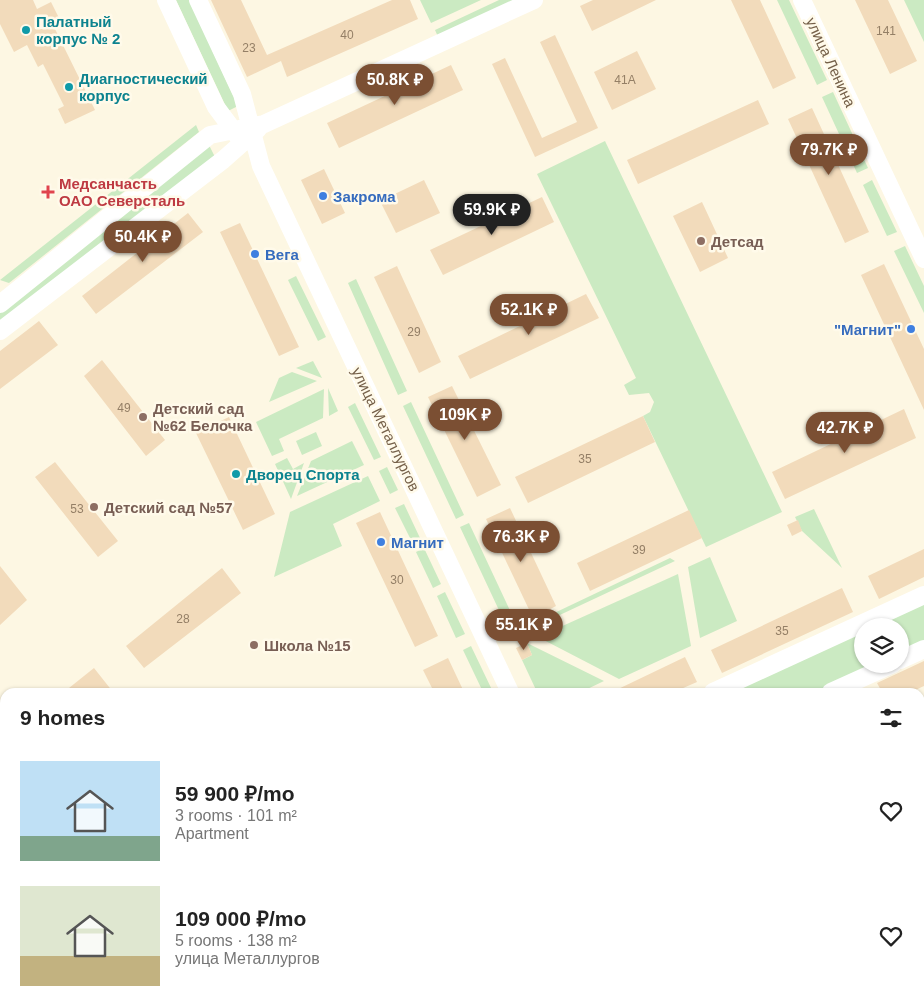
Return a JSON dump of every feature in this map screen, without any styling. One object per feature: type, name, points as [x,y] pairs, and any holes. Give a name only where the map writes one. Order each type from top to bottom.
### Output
[{"type":"street","name":"улица Металлургов","points":[[166,0],[216,106],[248,131]]},
{"type":"street","name":"улица Металлургов","points":[[198,0],[242,94],[248,131],[260,166],[508,688]]},
{"type":"street","points":[[0,331],[248,131],[534,0]]},
{"type":"street","name":"улица Ленина","points":[[802,0],[924,259]]},
{"type":"street","points":[[0,304],[210,135],[248,131]]},
{"type":"street","points":[[721,688],[924,595]]},
{"type":"street","points":[[909,656],[924,649]]},
{"type":"street","points":[[839,688],[872,673]]},
{"type":"green space","points":[[176,0],[189,0],[238,106],[228,111]]},
{"type":"green space","points":[[420,0],[481,0],[431,23]]},
{"type":"green space","points":[[499,0],[523,0],[439,39],[435,30]]},
{"type":"green space","points":[[777,0],[789,0],[827,80],[817,85]]},
{"type":"green space","points":[[904,0],[924,0],[924,42]]},
{"type":"green space","points":[[833,92],[868,168],[857,173],[822,97]]},
{"type":"green space","points":[[196,125],[199,132],[9,283],[0,280]]},
{"type":"green space","points":[[605,141],[782,512],[706,547],[643,416],[650,412],[654,402],[649,393],[629,395],[624,385],[636,378],[537,174]]},
{"type":"green space","points":[[209,145],[215,157],[0,323],[0,309]]},
{"type":"green space","points":[[872,180],[897,232],[887,236],[863,185]]},
{"type":"green space","points":[[905,246],[924,286],[924,313],[894,251]]},
{"type":"green space","points":[[296,276],[326,337],[318,341],[288,280]]},
{"type":"green space","points":[[356,279],[407,391],[398,395],[348,283]]},
{"type":"green space","points":[[313,361],[322,378],[296,368]]},
{"type":"green space","points":[[292,372],[317,381],[269,402],[279,378]]},
{"type":"green space","points":[[328,388],[338,411],[329,416]]},
{"type":"green space","points":[[324,389],[323,418],[279,439],[284,451],[272,456],[256,422]]},
{"type":"green space","points":[[411,402],[464,515],[456,519],[403,406]]},
{"type":"green space","points":[[355,403],[381,457],[374,460],[348,407]]},
{"type":"green space","points":[[316,432],[322,446],[302,455],[296,441]]},
{"type":"green space","points":[[352,441],[364,465],[297,496],[311,461]]},
{"type":"green space","points":[[287,458],[293,469],[304,463],[291,499],[275,464]]},
{"type":"green space","points":[[387,467],[398,490],[390,494],[379,471]]},
{"type":"green space","points":[[368,476],[380,501],[333,524],[342,546],[274,577],[290,512]]},
{"type":"green space","points":[[404,504],[420,538],[412,542],[395,508]]},
{"type":"green space","points":[[814,509],[842,568],[802,531],[795,517]]},
{"type":"green space","points":[[469,523],[521,634],[512,638],[460,527]]},
{"type":"green space","points":[[424,548],[441,584],[433,588],[416,552]]},
{"type":"green space","points":[[710,557],[737,621],[700,638],[688,567]]},
{"type":"green space","points":[[670,558],[675,561],[532,628],[529,625]]},
{"type":"green space","points":[[678,574],[691,646],[619,679],[538,637]]},
{"type":"green space","points":[[445,592],[465,634],[456,638],[437,596]]},
{"type":"green space","points":[[924,604],[924,642],[909,649],[909,618],[893,618]]},
{"type":"green space","points":[[854,636],[854,673],[858,673],[825,688],[741,688]]},
{"type":"green space","points":[[527,643],[604,681],[589,688],[535,688],[522,660],[532,655]]},
{"type":"green space","points":[[471,646],[491,688],[481,688],[463,650]]},
{"type":"building","points":[[0,0],[33,0],[37,9],[51,2],[62,24],[54,27],[95,110],[65,124],[58,109],[64,106],[43,64],[38,67],[27,45],[14,52],[0,24]]},
{"type":"building","points":[[211,0],[241,0],[267,55],[392,0],[410,0],[418,19],[287,77],[281,61],[247,77]]},
{"type":"building","points":[[593,0],[656,0],[592,31],[580,6]]},
{"type":"building","points":[[731,0],[760,0],[796,78],[773,89]]},
{"type":"building","points":[[855,0],[888,0],[917,61],[890,74]]},
{"type":"building","points":[[555,35],[598,128],[535,157],[492,64],[505,58],[542,138],[577,122],[540,42]]},
{"type":"building","points":[[637,51],[656,89],[612,110],[594,72]]},
{"type":"building","points":[[451,65],[463,90],[339,148],[327,123]]},
{"type":"building","points":[[758,100],[769,124],[638,184],[627,160]]},
{"type":"building","points":[[812,108],[869,232],[845,243],[788,119]]},
{"type":"building","name":"Закрома","points":[[324,169],[345,213],[322,224],[301,180]]},
{"type":"building","points":[[424,180],[440,213],[396,233],[380,201]]},
{"type":"building","points":[[542,197],[554,222],[443,275],[430,250]]},
{"type":"building","points":[[702,202],[728,258],[700,272],[673,216]]},
{"type":"building","points":[[188,213],[203,232],[96,314],[82,296]]},
{"type":"building","points":[[240,223],[299,347],[279,356],[220,232]]},
{"type":"building","points":[[884,264],[924,349],[924,410],[861,275]]},
{"type":"building","points":[[397,266],[441,362],[419,373],[374,277]]},
{"type":"building","points":[[586,294],[599,318],[470,379],[458,356]]},
{"type":"building","points":[[39,321],[58,345],[0,389],[0,351]]},
{"type":"building","points":[[102,360],[165,440],[146,456],[84,376]]},
{"type":"building","points":[[452,386],[501,485],[477,497],[428,397]]},
{"type":"building","points":[[904,409],[916,438],[785,499],[772,472]]},
{"type":"building","points":[[643,416],[655,442],[528,503],[515,477]]},
{"type":"building","name":"Дворец Спорта","points":[[229,417],[275,514],[243,530],[196,433]]},
{"type":"building","points":[[55,462],[118,541],[98,557],[35,477]]},
{"type":"building","points":[[510,508],[556,606],[533,618],[486,519]]},
{"type":"building","points":[[689,510],[702,538],[590,591],[577,563]]},
{"type":"building","points":[[380,512],[438,636],[415,647],[356,523]]},
{"type":"building","points":[[798,520],[802,531],[792,536],[787,525]]},
{"type":"building","points":[[924,549],[924,577],[879,599],[868,576]]},
{"type":"building","points":[[0,566],[27,600],[0,625]]},
{"type":"building","points":[[222,568],[241,593],[144,668],[126,646]]},
{"type":"building","points":[[842,588],[853,612],[722,673],[711,650]]},
{"type":"building","points":[[527,643],[532,655],[522,660],[516,648]]},
{"type":"building","points":[[685,657],[697,682],[683,688],[620,688]]},
{"type":"building","points":[[448,658],[462,688],[432,688],[423,670]]},
{"type":"building","points":[[924,661],[924,686],[920,688],[880,688],[877,683],[898,673],[909,673],[909,668]]},
{"type":"building","points":[[94,668],[110,688],[69,688]]},
{"type":"place","name":"Палатный корпус № 2","points":[[26,30]]},
{"type":"place","name":"Диагностический корпус","points":[[69,87]]},
{"type":"place","name":"Медсанчасть ОАО Северсталь","points":[[48,192]]},
{"type":"place","name":"Закрома","points":[[323,196]]},
{"type":"place","name":"Детсад","points":[[701,241]]},
{"type":"place","name":"Вега","points":[[255,254]]},
{"type":"place","name":"\"Магнит\"","points":[[911,329]]},
{"type":"place","name":"Детский сад №62 Белочка","points":[[143,417]]},
{"type":"place","name":"Дворец Спорта","points":[[236,474]]},
{"type":"place","name":"Детский сад №57","points":[[94,507]]},
{"type":"place","name":"Магнит","points":[[381,542]]},
{"type":"place","name":"Школа №15","points":[[254,645]]}]
